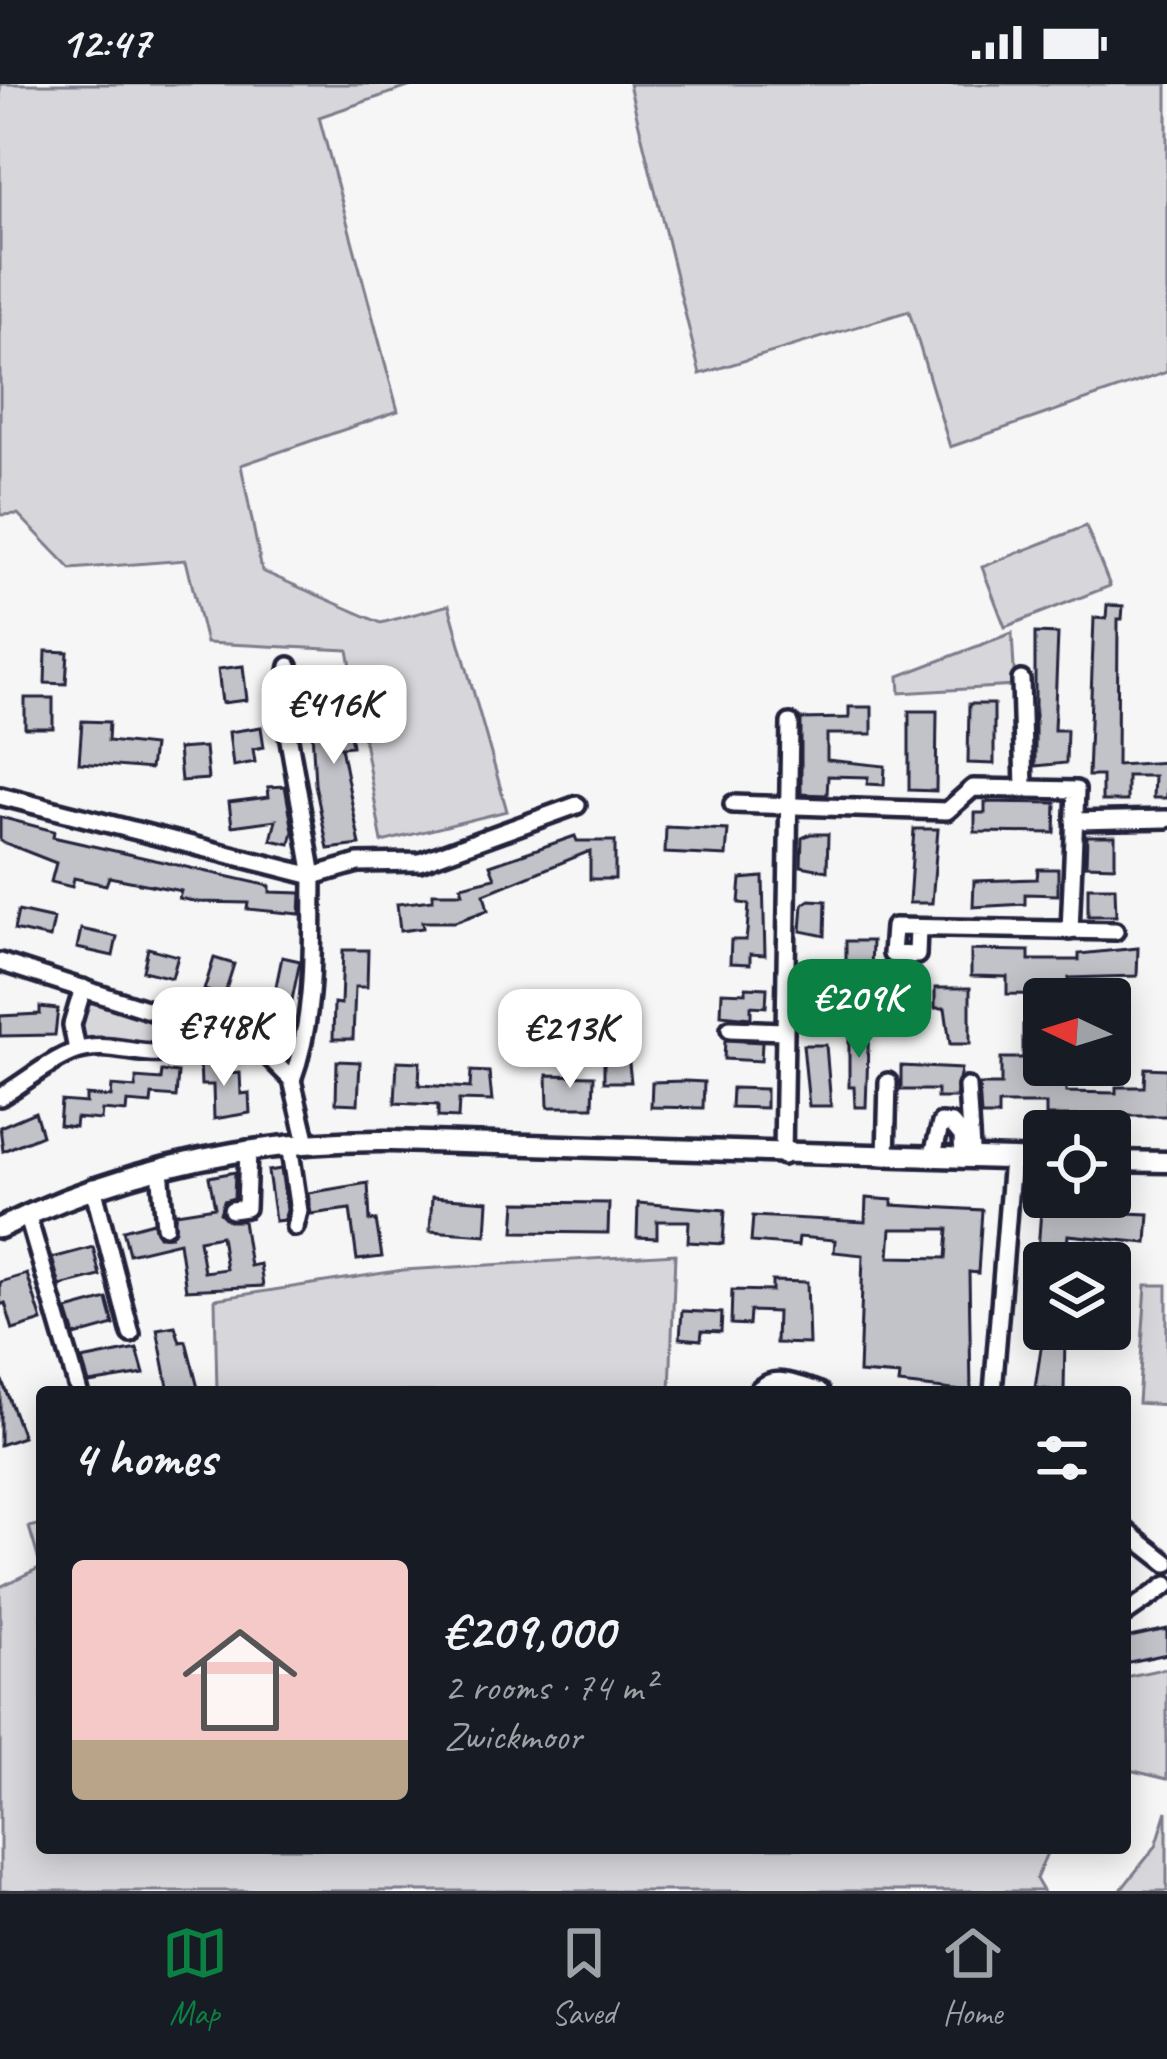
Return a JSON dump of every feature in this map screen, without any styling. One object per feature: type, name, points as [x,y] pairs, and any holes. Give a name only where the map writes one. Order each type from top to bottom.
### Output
[{"type":"main road","points":[[0,1228],[93,1187],[248,1149],[298,1143],[1023,1160]]},
{"type":"main road","points":[[1131,1161],[1167,1162]]},
{"type":"street","points":[[289,666],[282,700],[313,876],[311,996],[304,1047],[292,1080],[298,1143],[295,1227]]},
{"type":"street","points":[[1021,680],[1024,788]]},
{"type":"street","points":[[783,1156],[790,723]]},
{"type":"street","points":[[734,804],[946,811],[973,788],[1076,790],[1070,931]]},
{"type":"street","points":[[0,796],[313,876],[358,863],[420,862],[577,806]]},
{"type":"street","points":[[1074,821],[1167,819]]},
{"type":"street","points":[[918,928],[1115,931]]},
{"type":"street","points":[[0,962],[256,1045],[292,1080]]},
{"type":"street","points":[[77,1050],[72,1025],[83,988]]},
{"type":"street","points":[[0,1097],[77,1050],[171,1053],[195,1045],[208,1028]]},
{"type":"street","points":[[730,1029],[784,1031]]},
{"type":"street","points":[[886,1157],[888,1082]]},
{"type":"street","points":[[967,1088],[967,1159]]},
{"type":"street","points":[[932,1158],[941,1123],[952,1124],[962,1136],[967,1159]]},
{"type":"street","points":[[232,1210],[246,1208],[248,1149]]},
{"type":"street","points":[[993,1386],[1012,1160]]},
{"type":"street","points":[[160,1168],[165,1226]]},
{"type":"street","points":[[93,1187],[131,1334]]},
{"type":"street","points":[[27,1214],[77,1386]]},
{"type":"street","points":[[761,1386],[782,1380],[801,1386]]},
{"type":"street","points":[[1131,1535],[1167,1563]]},
{"type":"street","points":[[1131,1610],[1167,1585]]},
{"type":"shaded area","points":[[0,84],[417,84],[319,117],[398,411],[241,465],[262,571],[381,623],[449,605],[507,811],[382,842],[348,650],[206,643],[186,560],[71,569],[18,514],[0,515]]},
{"type":"shaded area","points":[[629,84],[1167,84],[1167,372],[950,447],[909,311],[700,374]]},
{"type":"shaded area","points":[[1086,526],[1110,586],[1005,627],[982,567]]},
{"type":"shaded area","points":[[1012,633],[1015,686],[900,693],[899,676]]},
{"type":"shaded area","points":[[101,1002],[185,1031],[185,1039],[167,1045],[92,1043],[84,1037],[81,1018],[90,1003]]},
{"type":"shaded area","points":[[675,1254],[670,1386],[217,1386],[215,1299],[403,1270]]},
{"type":"shaded area","points":[[1146,1285],[1167,1285],[1167,1405],[1138,1403]]},
{"type":"shaded area","points":[[36,1569],[36,1854],[1046,1854],[1036,1879],[1043,1891],[0,1891],[0,1587]]},
{"type":"shaded area","points":[[1167,1668],[1167,1779],[1131,1770],[1131,1676]]},
{"type":"shaded area","points":[[1167,1811],[1167,1891],[1120,1891],[1156,1846]]},
{"type":"building","points":[[1107,605],[1123,606],[1122,619],[1118,619],[1117,765],[1167,762],[1167,798],[1153,798],[1154,776],[1127,776],[1127,801],[1102,801],[1102,776],[1088,776],[1094,618],[1106,619]]},
{"type":"building","points":[[1035,633],[1058,634],[1054,730],[1067,730],[1066,763],[1035,766]]},
{"type":"building","points":[[46,651],[68,652],[66,684],[45,683]]},
{"type":"building","points":[[243,666],[247,700],[222,703],[218,669]]},
{"type":"building","points":[[341,680],[352,746],[341,747],[360,845],[328,849],[315,784],[312,730],[322,729],[315,684]]},
{"type":"building","points":[[25,698],[53,698],[53,728],[25,728]]},
{"type":"building","points":[[969,704],[994,704],[994,764],[968,763]]},
{"type":"building","points":[[849,707],[872,707],[872,734],[827,734],[827,760],[885,766],[884,785],[867,784],[868,777],[828,776],[827,795],[801,794],[801,719],[849,718]]},
{"type":"building","points":[[909,711],[937,711],[936,791],[909,790]]},
{"type":"building","points":[[82,721],[109,722],[108,741],[153,746],[150,769],[79,763]]},
{"type":"building","points":[[261,727],[264,747],[253,749],[255,762],[233,766],[229,732]]},
{"type":"building","points":[[205,747],[208,779],[181,781],[178,749]]},
{"type":"building","points":[[285,786],[293,831],[290,844],[271,840],[276,820],[232,826],[229,802],[269,797],[268,787]]},
{"type":"building","points":[[985,802],[1056,803],[1055,833],[975,832],[975,813],[985,813]]},
{"type":"building","points":[[0,817],[54,831],[53,837],[270,886],[270,892],[301,893],[300,914],[247,909],[248,903],[198,902],[179,898],[181,891],[109,877],[106,885],[74,878],[72,887],[51,882],[56,863],[0,841]]},
{"type":"building","points":[[666,827],[728,830],[726,856],[665,853]]},
{"type":"building","points":[[914,829],[938,829],[932,903],[909,903]]},
{"type":"building","points":[[828,834],[827,871],[801,866],[802,838]]},
{"type":"building","points":[[575,836],[577,841],[615,841],[615,879],[590,879],[590,851],[484,894],[488,910],[455,922],[422,922],[423,928],[400,931],[397,904],[433,900],[433,893],[463,893],[461,886],[495,878],[490,865]]},
{"type":"building","points":[[1087,836],[1115,836],[1115,866],[1086,865]]},
{"type":"building","points":[[1038,869],[1058,869],[1058,895],[1025,894],[1025,904],[973,907],[974,881],[1037,879]]},
{"type":"building","points":[[763,877],[765,955],[750,954],[750,964],[730,963],[731,940],[746,940],[749,904],[739,903],[741,879]]},
{"type":"building","points":[[1088,887],[1115,887],[1116,916],[1088,916]]},
{"type":"building","points":[[826,901],[825,936],[801,931],[803,904]]},
{"type":"building","points":[[18,911],[54,919],[50,938],[14,930]]},
{"type":"building","points":[[81,929],[117,937],[113,956],[77,948]]},
{"type":"building","points":[[846,941],[872,941],[871,970],[846,970]]},
{"type":"building","points":[[148,948],[178,956],[172,978],[143,971]]},
{"type":"building","points":[[1138,948],[1137,976],[1023,978],[1023,994],[1007,994],[1007,977],[971,976],[971,950],[1029,951],[1029,960],[1079,960],[1079,954]]},
{"type":"building","points":[[343,950],[368,950],[367,987],[355,987],[353,1039],[333,1039],[334,1003],[341,1004]]},
{"type":"building","points":[[282,957],[300,961],[292,1000],[274,996]]},
{"type":"building","points":[[214,958],[234,964],[224,996],[204,990]]},
{"type":"building","points":[[807,962],[832,962],[832,999],[807,1000]]},
{"type":"building","points":[[912,967],[927,982],[912,997],[897,982]]},
{"type":"building","points":[[746,987],[767,988],[766,1007],[751,1006],[751,1018],[721,1015],[722,992],[746,993]]},
{"type":"building","points":[[935,988],[970,988],[970,1044],[950,1044],[945,1008],[935,1008]]},
{"type":"building","points":[[40,1007],[58,1009],[55,1035],[0,1036],[0,1016],[40,1014]]},
{"type":"building","points":[[849,1023],[869,1023],[866,1107],[855,1107],[854,1087],[849,1087]]},
{"type":"building","points":[[604,1027],[625,1027],[631,1082],[604,1082]]},
{"type":"building","points":[[725,1040],[762,1042],[761,1061],[724,1059]]},
{"type":"building","points":[[803,1045],[826,1045],[831,1106],[809,1106]]},
{"type":"building","points":[[226,1058],[227,1074],[240,1073],[241,1094],[249,1093],[250,1113],[214,1119],[213,1085],[201,1085],[200,1059]]},
{"type":"building","points":[[1001,1058],[1023,1058],[1023,1086],[1066,1086],[1066,1092],[1116,1093],[1116,1087],[1144,1087],[1145,1068],[1167,1069],[1167,1116],[998,1104],[998,1116],[981,1116],[979,1085],[1001,1085]]},
{"type":"building","points":[[337,1061],[360,1062],[358,1104],[336,1103]]},
{"type":"building","points":[[397,1061],[420,1062],[419,1085],[470,1088],[471,1071],[489,1072],[492,1101],[459,1100],[458,1118],[438,1117],[438,1105],[395,1103]]},
{"type":"building","points":[[901,1066],[961,1069],[956,1098],[937,1098],[937,1090],[901,1090]]},
{"type":"building","points":[[162,1071],[178,1073],[176,1097],[152,1095],[151,1104],[127,1102],[126,1112],[102,1110],[101,1120],[76,1118],[75,1127],[59,1125],[61,1101],[86,1103],[86,1095],[111,1097],[112,1086],[136,1088],[136,1078],[161,1080]]},
{"type":"building","points":[[547,1075],[594,1076],[593,1107],[548,1107]]},
{"type":"building","points":[[652,1082],[704,1082],[703,1108],[651,1107]]},
{"type":"building","points":[[732,1088],[766,1089],[766,1108],[731,1107]]},
{"type":"building","points":[[35,1112],[42,1135],[3,1151],[0,1127]]},
{"type":"building","points":[[281,1169],[287,1210],[284,1220],[275,1221],[268,1171]]},
{"type":"building","points":[[235,1172],[234,1198],[224,1201],[220,1213],[229,1221],[243,1221],[250,1266],[260,1264],[263,1286],[186,1290],[179,1242],[129,1254],[123,1230],[153,1222],[159,1236],[171,1236],[176,1213],[215,1207],[209,1177]],"holes":[[[221,1236],[226,1269],[204,1272],[199,1240]]]},
{"type":"building","points":[[368,1183],[370,1221],[376,1220],[382,1257],[357,1260],[350,1209],[311,1214],[308,1193]]},
{"type":"building","points":[[432,1197],[488,1201],[486,1235],[430,1231]]},
{"type":"building","points":[[866,1198],[892,1200],[892,1205],[982,1210],[978,1273],[969,1272],[971,1386],[899,1384],[900,1376],[859,1373],[863,1255],[834,1252],[835,1240],[799,1237],[798,1246],[751,1242],[753,1216],[865,1222]],"holes":[[[891,1229],[948,1229],[946,1258],[889,1257]]]},
{"type":"building","points":[[516,1202],[609,1203],[608,1233],[514,1232]]},
{"type":"building","points":[[638,1203],[725,1210],[723,1244],[688,1242],[689,1221],[657,1221],[657,1238],[637,1237]]},
{"type":"building","points":[[1149,1214],[1147,1243],[1068,1235],[1067,1242],[1039,1242],[1040,1218]]},
{"type":"building","points":[[93,1247],[100,1276],[60,1286],[52,1258]]},
{"type":"building","points":[[27,1274],[42,1321],[13,1330],[5,1303],[0,1305],[0,1282]]},
{"type":"building","points":[[772,1281],[807,1282],[809,1344],[776,1343],[777,1312],[750,1311],[749,1325],[731,1324],[732,1290],[772,1291]]},
{"type":"building","points":[[107,1299],[114,1325],[75,1336],[67,1310]]},
{"type":"building","points":[[682,1311],[722,1313],[721,1332],[702,1331],[701,1340],[680,1338]]},
{"type":"building","points":[[175,1326],[180,1342],[186,1341],[197,1386],[168,1386],[157,1329]]},
{"type":"building","points":[[137,1349],[144,1374],[89,1383],[82,1360]]},
{"type":"building","points":[[1041,1350],[1065,1350],[1064,1386],[1035,1386]]},
{"type":"building","points":[[0,1375],[23,1437],[0,1445]]},
{"type":"building","points":[[1167,1629],[1167,1654],[1131,1662],[1131,1637]]}]
